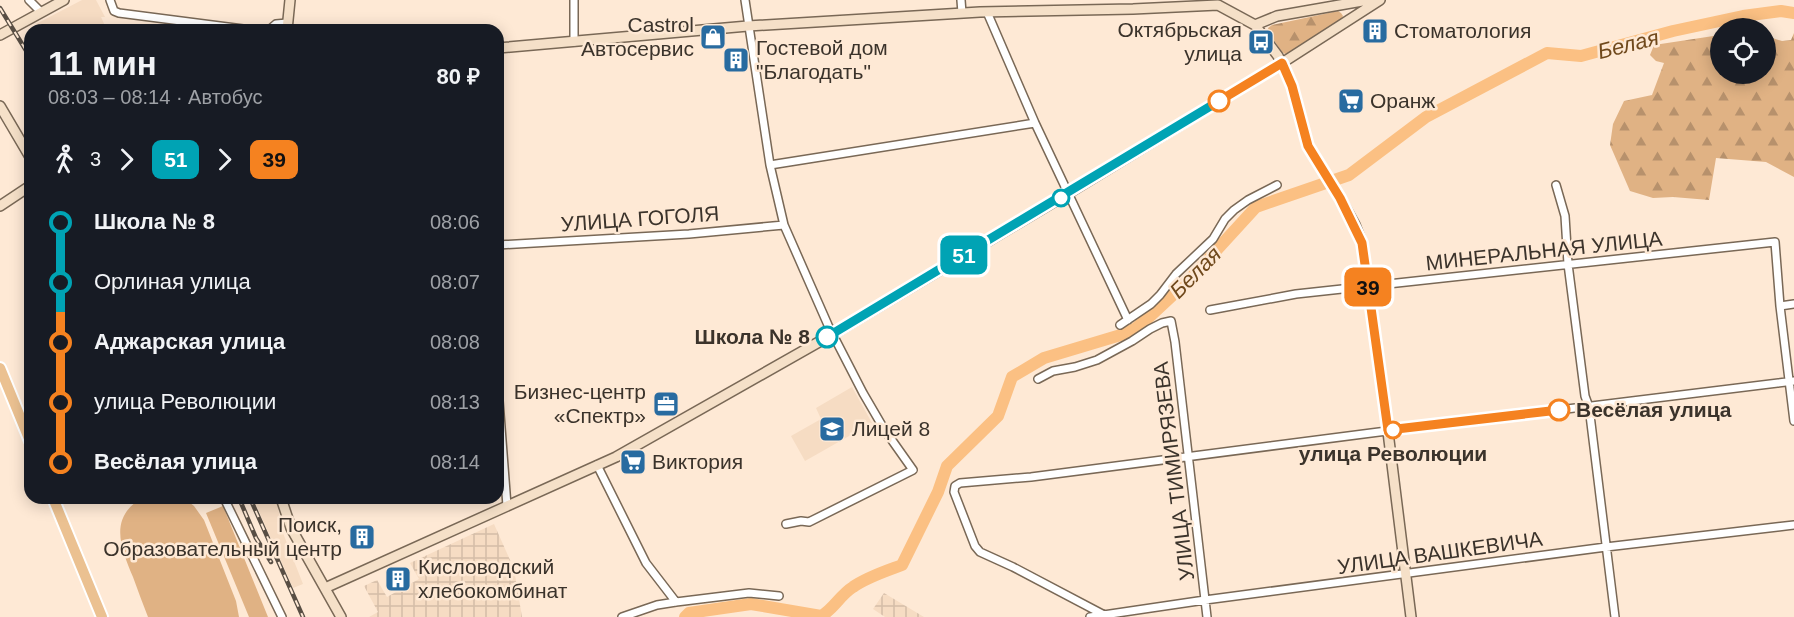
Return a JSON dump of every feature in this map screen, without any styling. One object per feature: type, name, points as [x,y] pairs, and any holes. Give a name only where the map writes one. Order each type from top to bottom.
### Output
[{"type":"main road","points":[[0,368],[24,426]]},
{"type":"main road","points":[[56,504],[102,617]]},
{"type":"street","points":[[29,0],[41,12]]},
{"type":"street","points":[[0,35],[64,0]]},
{"type":"street","points":[[110,0],[114,11],[119,13],[204,24]]},
{"type":"street","points":[[287,24],[290,0]]},
{"type":"street","points":[[574,0],[574,42]]},
{"type":"street","points":[[745,0],[770,165],[784,225],[833,334],[880,423],[913,470],[809,522],[801,520],[786,524]]},
{"type":"street","points":[[961,0],[962,13]]},
{"type":"street","points":[[1255,25],[1277,16],[1368,0]]},
{"type":"street","points":[[325,588],[616,456],[833,334],[1282,63],[1380,0]]},
{"type":"street","points":[[504,48],[748,26],[962,13],[1133,9],[1217,2],[1255,25],[1282,63],[1292,86],[1308,146],[1340,198],[1362,243],[1411,617]]},
{"type":"street","points":[[987,12],[1067,194],[1128,320]]},
{"type":"street","points":[[0,106],[24,147]]},
{"type":"street","points":[[770,165],[1035,123]]},
{"type":"street","points":[[1120,325],[1160,295],[1176,274],[1213,239],[1225,219],[1234,210],[1277,185]]},
{"type":"street","points":[[1556,185],[1565,216],[1568,264],[1585,396],[1589,407],[1615,617]]},
{"type":"street","points":[[0,206],[24,190]]},
{"type":"street","name":"УЛИЦА ГОГОЛЯ","points":[[504,245],[689,234],[784,225]]},
{"type":"street","name":"МИНЕРАЛЬНАЯ УЛИЦА","points":[[1210,310],[1296,294],[1774,242],[1779,306]]},
{"type":"street","points":[[1794,304],[1779,306],[1791,381],[1794,421]]},
{"type":"street","name":"УЛИЦА ТИМИРЯЗЕВА","points":[[1038,379],[1053,370],[1075,368],[1097,360],[1150,329],[1171,321],[1207,617]]},
{"type":"street","points":[[1106,615],[980,552],[975,546],[954,492],[955,486],[960,483],[1031,477],[1388,430],[1791,381]]},
{"type":"street","points":[[597,465],[646,563],[676,602]]},
{"type":"street","points":[[504,467],[507,506]]},
{"type":"street","points":[[227,504],[282,617]]},
{"type":"street","points":[[283,504],[291,528],[341,617]]},
{"type":"street","name":"УЛИЦА ВАШКЕВИЧА","points":[[1090,617],[1606,547],[1794,525]]},
{"type":"street","points":[[622,617],[657,605],[676,602],[748,593],[778,596]]},
{"type":"shaded area","points":[[82,0],[96,0],[105,17],[101,17],[104,24],[36,24]]},
{"type":"shaded area","name":"Лицей 8","points":[[852,387],[872,423],[805,461],[791,436],[821,419],[816,408]]},
{"type":"shaded area","points":[[256,504],[277,504],[283,533],[303,584],[293,588]]},
{"type":"shaded area","name":"Кисловодский хлебокомбинат","points":[[494,524],[514,569],[522,617],[369,617],[378,612],[364,586],[377,580],[387,597],[419,579],[410,563]]},
{"type":"shaded area","points":[[884,593],[924,617],[885,617],[873,609]]},
{"type":"green space","points":[[1338,11],[1343,16],[1341,20],[1289,53],[1282,52],[1269,33],[1268,28],[1272,25]]},
{"type":"green space","points":[[1794,33],[1794,177],[1766,162],[1716,158],[1709,200],[1653,198],[1630,191],[1610,145],[1613,124],[1624,101],[1652,95],[1664,63],[1656,61],[1650,55],[1654,45],[1710,37],[1710,84],[1776,84],[1776,39],[1791,40]]},
{"type":"green space","points":[[134,504],[192,504],[194,506],[204,520],[236,601],[239,617],[148,617],[125,555],[120,534],[121,524]]},
{"type":"green space","points":[[223,506],[268,617],[249,617],[206,513]]},
{"type":"waterway","name":"Белая","points":[[685,617],[689,613],[751,604],[821,616],[858,583],[902,565],[938,492],[947,466],[998,416],[1012,377],[1044,358],[1124,334],[1136,328],[1191,278],[1256,207],[1349,175],[1426,117],[1547,53],[1581,56],[1673,31],[1743,16],[1781,11],[1794,13]]},
{"type":"railway","points":[[0,8],[24,47]]},
{"type":"railway","points":[[242,504],[256,538],[271,562]]},
{"type":"railway","points":[[253,504],[303,617]]},
{"type":"bus line","name":"39","points":[[1219,101],[1282,63],[1288,74],[1308,146],[1340,198],[1362,243],[1388,430],[1559,410]]},
{"type":"bus line","name":"51","points":[[827,337],[1219,101]]},
{"type":"place","name":"Стоматология","points":[[1375,31]]},
{"type":"place","name":"Castrol Автосервис","points":[[713,37]]},
{"type":"place","name":"Октябрьская улица","points":[[1261,42]]},
{"type":"place","name":"Гостевой дом \"Благодать\"","points":[[736,60]]},
{"type":"place","name":"Оранж","points":[[1351,101]]},
{"type":"place","name":"Школа № 8","points":[[827,337]]},
{"type":"place","name":"Бизнес-центр «Спектр»","points":[[666,404]]},
{"type":"place","name":"Весёлая улица","points":[[1559,410]]},
{"type":"place","name":"Лицей 8","points":[[832,429]]},
{"type":"place","name":"улица Революции","points":[[1393,430]]},
{"type":"place","name":"Виктория","points":[[633,462]]},
{"type":"place","name":"Поиск, Образовательный центр","points":[[362,537]]},
{"type":"place","name":"Кисловодский хлебокомбинат","points":[[398,579]]}]
